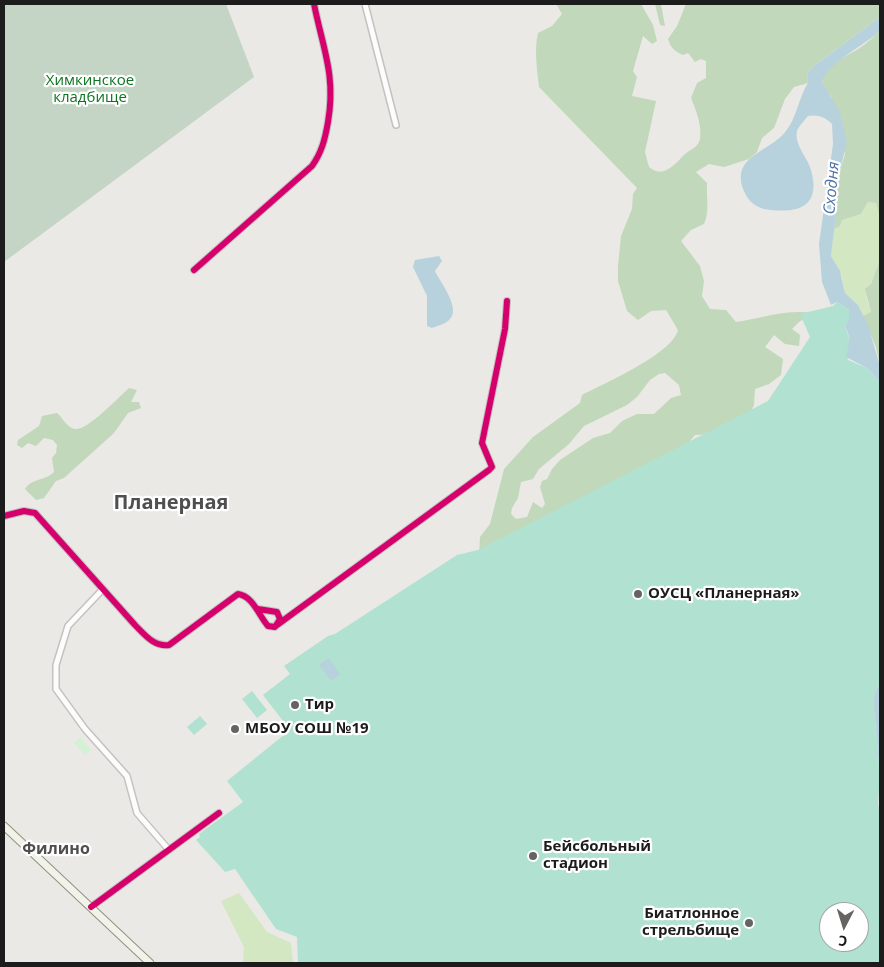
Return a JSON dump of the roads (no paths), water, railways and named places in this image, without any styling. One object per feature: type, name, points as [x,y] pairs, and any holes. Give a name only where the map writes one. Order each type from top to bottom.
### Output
[{"type":"main road","points":[[4,826],[150,963]]},
{"type":"street","points":[[194,270],[312,166],[320,154],[325,140],[332,90],[329,61],[314,4]]},
{"type":"street","points":[[364,4],[396,125]]},
{"type":"street","points":[[4,516],[24,511],[35,513],[153,642],[162,646],[169,645],[234,595],[242,594],[258,609],[270,627],[278,626],[492,467],[482,442],[505,329],[507,301]]},
{"type":"street","points":[[103,589],[68,626],[56,665],[56,689],[85,729],[127,776],[137,813],[169,850]]},
{"type":"street","points":[[258,609],[274,611],[280,616],[289,618]]},
{"type":"street","points":[[265,622],[264,617],[270,612]]},
{"type":"street","points":[[278,626],[280,616]]},
{"type":"street","points":[[91,907],[219,813]]},
{"type":"water","name":"Сходня","points":[[880,17],[880,31],[831,68],[822,82],[840,112],[847,142],[838,177],[838,198],[831,256],[840,271],[845,293],[858,305],[868,325],[880,366],[880,382],[867,368],[846,357],[849,338],[845,326],[849,319],[849,310],[837,302],[831,305],[822,282],[819,244],[833,144],[832,124],[815,115],[808,116],[797,131],[799,146],[811,170],[813,183],[813,193],[809,201],[803,206],[786,210],[761,208],[748,199],[741,181],[742,171],[746,163],[786,131],[808,83],[807,75],[811,68]]},
{"type":"water","points":[[439,256],[442,261],[435,271],[451,302],[453,314],[446,322],[432,328],[427,326],[427,296],[413,267],[415,260]]},
{"type":"water","points":[[329,658],[340,674],[331,681],[319,665]]},
{"type":"water","points":[[880,681],[880,775],[873,698]]},
{"type":"place","name":"ОУСЦ «Планерная»","points":[[638,594]]},
{"type":"place","name":"Тир","points":[[295,705]]},
{"type":"place","name":"МБОУ СОШ №19","points":[[235,729]]},
{"type":"place","name":"Бейсбольный стадион","points":[[533,856]]},
{"type":"place","name":"Биатлонное стрельбище","points":[[749,923]]},
{"type":"district","name":"Планерная","points":[[171,503]]},
{"type":"district","name":"Филино","points":[[56,849]]},
{"type":"park label","name":"Химкинское кладбище","points":[[90,90]]}]
